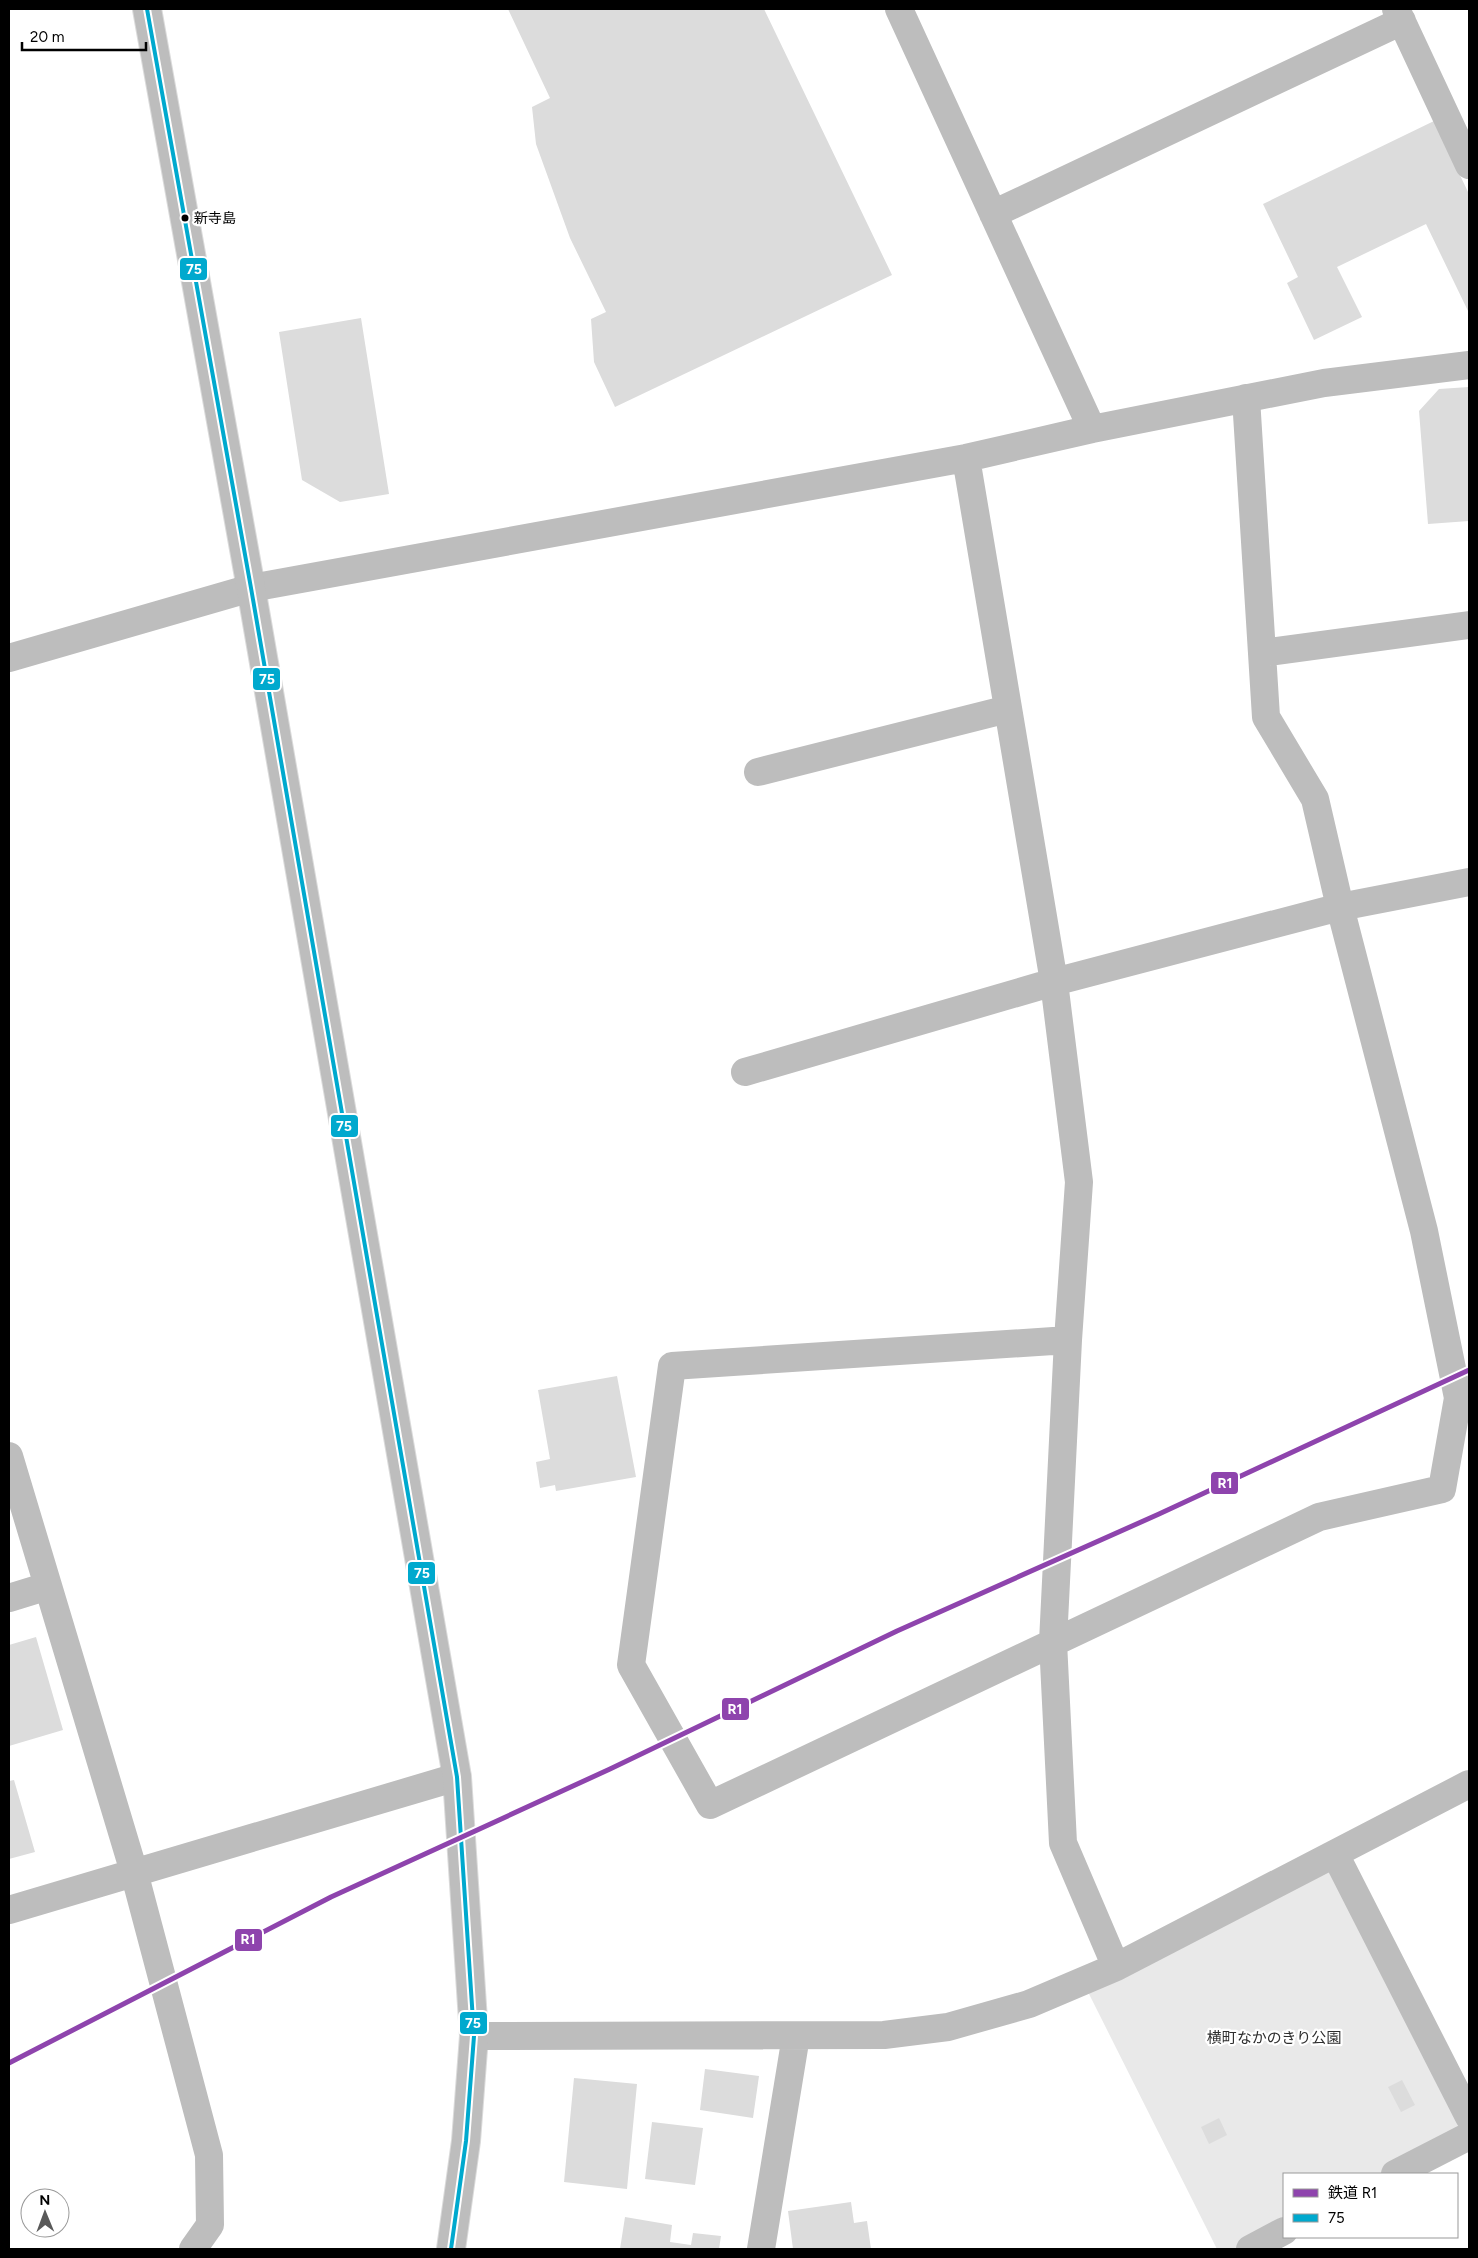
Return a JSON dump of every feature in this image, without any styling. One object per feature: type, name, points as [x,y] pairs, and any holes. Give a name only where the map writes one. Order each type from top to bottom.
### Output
[{"type":"main road","points":[[147,9],[251,588],[457,1777],[474,2036],[466,2141],[451,2249]]},
{"type":"main road","points":[[899,9],[1092,429]]},
{"type":"main road","points":[[993,214],[1399,15],[1469,165]]},
{"type":"main road","points":[[9,658],[251,588],[966,458],[1092,429],[1324,383],[1469,366]]},
{"type":"main road","points":[[1068,1340],[672,1366],[631,1665],[710,1805],[1319,1517],[1442,1489],[1458,1398],[1424,1231],[1340,907],[1315,799],[1266,717],[1246,398]]},
{"type":"main road","points":[[966,458],[1054,982],[1079,1182],[1068,1340],[1053,1642],[1063,1842],[1116,1968]]},
{"type":"main road","points":[[1262,653],[1469,625]]},
{"type":"main road","points":[[758,772],[1008,709]]},
{"type":"main road","points":[[745,1072],[1054,982],[1340,907],[1469,882]]},
{"type":"main road","points":[[9,1456],[134,1872],[209,2155],[210,2225],[193,2249]]},
{"type":"main road","points":[[9,1598],[48,1586]]},
{"type":"main road","points":[[9,1910],[457,1777]]},
{"type":"main road","points":[[474,2036],[884,2036],[948,2028],[1029,2004],[1116,1968],[1469,1784]]},
{"type":"main road","points":[[1335,1854],[1469,2117]]},
{"type":"main road","points":[[761,2249],[796,2036]]},
{"type":"main road","points":[[1397,2173],[1469,2136]]},
{"type":"main road","points":[[1250,2249],[1283,2232]]},
{"type":"green space","name":"横町なかのきり公園","points":[[1335,1854],[1469,2136],[1397,2173],[1283,2173],[1283,2232],[1250,2249],[1217,2249],[1083,1982]]},
{"type":"building","points":[[508,9],[764,9],[892,275],[615,407],[594,362],[591,319],[606,312],[570,238],[536,144],[532,107],[550,98]]},
{"type":"building","points":[[1434,121],[1469,194],[1469,313],[1426,224],[1337,267],[1362,317],[1314,340],[1287,283],[1298,277],[1263,204]]},
{"type":"building","points":[[361,318],[389,494],[340,502],[302,480],[279,332]]},
{"type":"building","points":[[1469,387],[1469,521],[1428,524],[1419,411],[1439,389]]},
{"type":"building","points":[[617,1376],[636,1477],[556,1491],[555,1485],[540,1488],[536,1462],[550,1459],[538,1390]]},
{"type":"building","points":[[36,1637],[63,1730],[9,1746],[9,1645]]},
{"type":"building","points":[[14,1780],[35,1852],[9,1859],[9,1781]]},
{"type":"building","points":[[705,2069],[759,2076],[753,2118],[700,2110]]},
{"type":"building","points":[[574,2078],[637,2084],[627,2189],[564,2182]]},
{"type":"building","points":[[1402,2080],[1415,2105],[1401,2112],[1388,2087]]},
{"type":"building","points":[[1219,2118],[1227,2135],[1209,2144],[1201,2127]]},
{"type":"building","points":[[652,2122],[703,2128],[695,2185],[645,2179]]},
{"type":"building","points":[[851,2202],[854,2223],[867,2221],[871,2249],[793,2249],[788,2211]]},
{"type":"building","points":[[625,2217],[672,2225],[670,2242],[691,2245],[693,2233],[721,2236],[719,2249],[620,2249]]},
{"type":"rail line","name":"R1","points":[[9,2063],[331,1897],[610,1769],[897,1631],[1159,1514],[1469,1370]]},
{"type":"transit line","name":"75","points":[[147,9],[251,588],[457,1777],[474,2036],[466,2141],[451,2249]]},
{"type":"place","name":"新寺島","points":[[185,218]]}]
